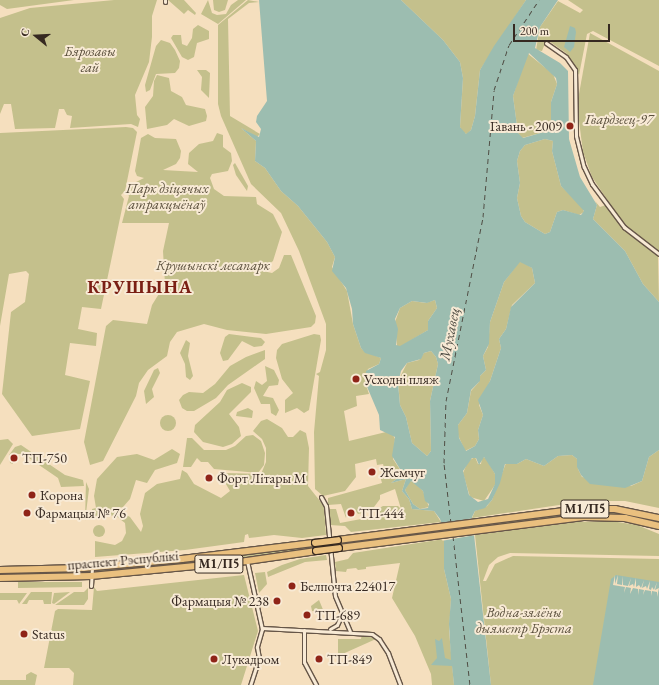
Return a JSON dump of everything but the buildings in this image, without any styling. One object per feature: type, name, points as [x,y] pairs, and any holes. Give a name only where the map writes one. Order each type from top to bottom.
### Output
[{"type":"highway","name":"праспект Рэспублікі","points":[[0,570],[92,567],[316,543],[510,518],[599,509],[631,511],[659,518]]},
{"type":"highway","name":"праспект Рэспублікі","points":[[0,578],[92,576],[247,561],[511,525],[606,516],[659,526]]},
{"type":"street","points":[[546,43],[566,57],[575,70],[577,141],[592,184],[624,227],[659,254]]},
{"type":"street","points":[[321,497],[326,506],[335,596],[350,631]]},
{"type":"street","points":[[247,561],[262,628],[257,647],[259,659],[250,685]]},
{"type":"street","points":[[91,586],[92,567]]},
{"type":"street","points":[[325,630],[335,627],[342,614]]},
{"type":"street","points":[[262,628],[366,632],[377,637],[397,672],[400,685]]},
{"type":"street","points":[[304,630],[304,662],[316,685]]},
{"type":"green space","points":[[0,0],[74,0],[7,9],[0,5]]},
{"type":"green space","name":"Бярозавы гай","points":[[114,0],[157,0],[152,16],[152,37],[149,62],[135,95],[137,115],[140,119],[138,127],[131,124],[70,128],[72,116],[67,115],[64,109],[59,109],[55,128],[15,129],[11,104],[4,104],[0,114],[0,18],[30,8]]},
{"type":"green space","points":[[168,0],[184,0],[196,13],[195,15],[188,10],[184,14]]},
{"type":"green space","points":[[208,0],[212,13],[217,15],[226,14],[231,5],[238,0],[246,0],[218,24],[201,14]]},
{"type":"green space","points":[[213,0],[228,0],[225,10],[219,12],[214,10]]},
{"type":"green space","points":[[248,0],[259,2],[249,3],[228,19],[230,116],[260,134],[257,137],[241,128],[256,141],[255,161],[265,168],[281,191],[298,206],[327,242],[335,257],[332,267],[347,291],[353,324],[361,348],[364,351],[381,358],[379,364],[368,369],[366,375],[365,382],[369,394],[356,396],[357,406],[344,411],[349,441],[386,432],[393,435],[395,439],[393,459],[403,474],[391,483],[406,479],[402,491],[409,499],[412,509],[434,511],[441,522],[351,532],[345,526],[330,525],[330,509],[336,509],[340,523],[377,516],[377,509],[383,506],[398,506],[401,509],[395,489],[380,495],[380,499],[371,511],[358,514],[354,509],[347,511],[346,518],[341,504],[328,505],[328,498],[382,483],[380,476],[386,474],[383,464],[377,465],[376,459],[355,464],[356,477],[345,491],[323,496],[315,489],[314,432],[319,376],[316,374],[320,372],[326,350],[326,324],[299,251],[281,213],[251,184],[221,116],[218,104],[218,25]]},
{"type":"green space","points":[[401,0],[526,0],[480,70],[475,116],[471,130],[467,134],[463,133],[460,127],[463,78],[460,62],[443,40]]},
{"type":"green space","points":[[568,0],[659,0],[659,66],[593,31],[587,34],[579,75],[566,53],[549,41],[546,41],[542,51],[536,50],[540,27],[558,1],[580,13],[583,10]]},
{"type":"green space","points":[[198,25],[209,31],[209,39],[197,43],[194,57],[188,60],[182,57],[171,38],[173,35],[181,35],[182,44],[187,46],[192,38],[193,29]]},
{"type":"green space","name":"Гвардзеец-97","points":[[590,33],[659,71],[659,252],[626,228],[592,177],[583,152],[577,105]]},
{"type":"green space","points":[[161,40],[170,43],[175,50],[180,61],[179,68],[175,73],[156,74],[150,90],[146,92],[145,85],[156,46]]},
{"type":"green space","points":[[527,53],[553,74],[557,84],[551,102],[551,130],[522,138],[518,133],[513,96]]},
{"type":"green space","points":[[197,70],[206,70],[210,73],[209,98],[201,90],[202,77]]},
{"type":"green space","points":[[157,75],[169,78],[171,91],[182,97],[186,105],[205,109],[207,116],[206,121],[189,126],[174,119],[167,125],[147,129],[145,107],[153,96],[154,81]]},
{"type":"green space","points":[[126,127],[133,128],[137,132],[125,191],[121,195],[124,199],[101,309],[82,307],[78,329],[97,333],[96,346],[70,343],[65,375],[90,381],[80,429],[32,436],[2,394],[11,312],[25,302],[29,274],[26,271],[9,274],[0,326],[0,133]]},
{"type":"green space","name":"Крушынскі лесапарк","points":[[217,133],[223,135],[223,147],[231,153],[232,161],[228,171],[212,174],[210,178],[214,189],[224,196],[256,197],[257,204],[273,214],[282,232],[273,261],[262,269],[263,271],[272,273],[279,268],[284,255],[291,255],[316,316],[315,323],[311,327],[266,334],[227,330],[204,324],[177,332],[170,342],[167,356],[148,370],[139,383],[136,396],[103,461],[90,465],[84,442],[106,326],[113,320],[147,324],[152,305],[165,284],[163,251],[169,223],[122,223],[129,196],[127,192],[134,183],[144,178],[137,176],[135,171],[141,138],[148,134],[155,138],[176,139],[181,151],[180,158],[176,164],[163,170],[198,172],[188,164],[189,153],[199,144],[213,141]]},
{"type":"green space","points":[[545,139],[553,141],[552,151],[561,186],[582,206],[584,212],[579,215],[563,210],[557,212],[550,232],[545,234],[525,222],[521,216],[517,198],[520,183],[517,161],[520,151],[525,145]]},
{"type":"green space","points":[[235,163],[248,186],[247,191],[236,175],[233,165]]},
{"type":"green space","points":[[595,201],[600,207],[606,205],[625,229],[658,255],[659,302],[643,284],[625,251],[593,219],[597,205]]},
{"type":"green space","points":[[519,262],[523,262],[532,268],[535,283],[512,305],[506,329],[499,339],[501,348],[490,381],[479,405],[483,415],[478,430],[479,439],[475,446],[465,451],[458,435],[458,425],[467,413],[471,391],[479,382],[480,376],[486,370],[483,356],[488,347],[490,322],[504,282]]},
{"type":"green space","points":[[435,300],[437,308],[428,321],[428,330],[400,347],[397,346],[395,322],[400,308],[412,301],[426,303]]},
{"type":"green space","points":[[229,334],[261,338],[265,342],[262,346],[254,347],[242,341],[228,360],[223,361],[220,353],[225,337]]},
{"type":"green space","points":[[314,334],[320,335],[321,340],[309,410],[304,413],[297,408],[285,413],[285,400],[293,393],[282,379],[276,358],[277,350],[282,344]]},
{"type":"green space","points":[[186,340],[190,343],[188,356],[193,376],[190,380],[186,377],[185,364],[180,353]]},
{"type":"green space","points":[[265,350],[265,359],[228,385],[216,398],[194,411],[187,411],[182,408],[179,400],[183,395],[189,392],[203,393],[215,384],[230,366],[246,357]]},
{"type":"green space","points":[[431,351],[436,357],[438,364],[430,401],[431,451],[427,456],[412,443],[406,417],[400,405],[398,381],[407,363],[419,360],[424,353]]},
{"type":"green space","points":[[265,366],[274,370],[279,380],[278,385],[269,386],[263,396],[273,398],[279,410],[276,416],[271,413],[270,404],[261,404],[254,388],[256,381],[262,385],[267,381]]},
{"type":"green space","points":[[158,368],[160,373],[152,389],[154,397],[146,404],[144,391],[154,370]]},
{"type":"green space","points":[[242,383],[251,387],[251,392],[229,414],[239,427],[241,436],[232,444],[223,447],[203,442],[194,432],[195,425],[220,402],[227,390]]},
{"type":"green space","points":[[248,408],[253,411],[252,418],[236,416],[237,412]]},
{"type":"green space","points":[[165,415],[171,415],[176,420],[174,429],[171,431],[165,431],[160,426],[160,420]]},
{"type":"green space","points":[[267,419],[282,428],[288,437],[293,437],[300,430],[306,433],[309,448],[308,486],[324,506],[326,535],[302,538],[274,535],[249,538],[248,534],[245,535],[244,542],[185,550],[95,557],[95,541],[115,545],[122,541],[126,533],[125,523],[116,516],[107,515],[99,520],[92,516],[92,509],[96,508],[94,496],[97,479],[117,457],[137,454],[154,460],[172,449],[180,454],[177,463],[155,470],[147,483],[136,480],[130,499],[123,507],[115,509],[130,517],[141,532],[143,526],[140,514],[145,493],[157,484],[180,479],[182,470],[187,473],[194,484],[221,498],[230,491],[223,479],[224,473],[261,474],[266,462],[266,448],[262,439],[253,431],[261,421]]},
{"type":"green space","points":[[253,435],[261,441],[265,453],[264,465],[258,473],[214,469],[208,462],[201,462],[197,458],[191,467],[183,467],[187,438],[192,438],[204,450],[226,450],[235,446],[246,436]]},
{"type":"green space","points":[[8,439],[13,444],[0,465],[0,440]]},
{"type":"green space","points":[[21,445],[65,475],[83,480],[84,486],[61,487],[58,478],[23,454],[13,454],[13,464],[10,463],[9,455],[15,447]]},
{"type":"green space","points":[[659,450],[659,508],[625,501],[586,501],[472,518],[475,511],[487,506],[492,500],[506,463],[517,464],[526,459],[544,466],[558,456],[572,455],[577,459],[578,469],[582,477],[631,486],[642,481],[649,457]]},
{"type":"green space","points":[[475,457],[478,464],[481,464],[482,457],[486,458],[495,474],[495,485],[484,501],[470,497],[463,473],[468,461]]},
{"type":"green space","points":[[410,481],[414,482],[423,491],[429,507],[420,509],[413,504],[405,490]]},
{"type":"green space","points":[[86,482],[89,489],[85,521],[85,520]]},
{"type":"green space","points":[[607,512],[655,520],[659,524],[607,514],[509,522],[558,514]]},
{"type":"green space","name":"Водна-зялёны дыяметр Брэста","points":[[611,521],[637,525],[659,534],[659,556],[510,553],[498,557],[489,565],[483,581],[486,581],[495,564],[513,556],[659,559],[659,685],[491,685],[475,535],[577,522]]},
{"type":"green space","points":[[101,525],[104,526],[104,536],[97,537],[94,536],[93,529],[94,526]]},
{"type":"green space","points":[[413,533],[413,535],[253,556],[101,572],[101,570],[252,554]]},
{"type":"green space","points":[[444,539],[444,569],[451,599],[449,631],[454,685],[432,685],[431,674],[415,636],[392,598],[400,563],[366,567],[366,569],[358,570],[356,568],[347,569],[346,572],[336,571],[335,562],[348,559],[353,553]]},
{"type":"green space","points":[[326,555],[327,560],[305,562],[268,577],[267,572],[282,565],[300,559]]},
{"type":"green space","points":[[81,572],[81,574],[0,574],[0,573]]},
{"type":"green space","points":[[265,572],[267,584],[259,593],[255,573]]},
{"type":"green space","points":[[244,575],[258,631],[241,685],[73,685],[74,673],[69,668],[44,668],[55,611],[58,609],[92,610],[94,587],[97,591]]},
{"type":"green space","points":[[18,582],[82,582],[82,587],[18,588]]},
{"type":"green space","points":[[88,588],[88,599],[84,605],[55,605],[74,592],[84,592]]},
{"type":"green space","points":[[31,592],[52,592],[51,604],[44,604],[43,600],[29,600],[27,604],[22,604]]},
{"type":"green space","points":[[70,592],[54,604],[52,603],[54,593]]},
{"type":"green space","points":[[0,593],[27,593],[19,604],[17,600],[0,600]]},
{"type":"green space","points":[[319,600],[324,613],[312,611],[311,606]]},
{"type":"green space","points":[[362,634],[376,639],[338,656],[338,639],[361,639]]},
{"type":"green space","points":[[31,672],[37,675],[35,685],[0,685],[0,680],[26,680],[26,675]]},
{"type":"water","name":"Мухавец","points":[[259,0],[401,0],[443,40],[460,62],[463,78],[460,127],[466,134],[471,130],[475,116],[480,70],[494,46],[526,0],[558,0],[540,27],[535,48],[560,63],[568,71],[569,139],[580,177],[597,205],[593,219],[625,251],[643,284],[659,302],[659,450],[649,457],[642,481],[625,488],[590,484],[581,475],[577,467],[577,459],[572,455],[558,456],[544,466],[526,459],[517,464],[505,464],[500,483],[492,500],[485,508],[475,511],[472,517],[491,685],[454,685],[452,666],[431,665],[437,658],[435,639],[439,641],[442,638],[445,658],[451,660],[449,624],[451,599],[444,569],[444,531],[440,519],[434,511],[412,509],[409,499],[402,491],[406,479],[391,483],[403,474],[392,456],[395,437],[380,430],[379,415],[365,382],[366,371],[379,364],[381,358],[365,353],[361,348],[353,324],[352,309],[346,288],[332,271],[335,257],[327,242],[298,206],[281,191],[265,168],[255,161],[256,141],[241,128],[259,137],[261,129],[256,122],[257,116],[267,101]],"holes":[[[529,53],[556,78],[557,84],[551,102],[551,130],[523,138],[518,133],[513,96]],[[545,139],[553,141],[552,151],[561,186],[584,211],[581,215],[563,210],[557,212],[550,232],[545,234],[525,222],[521,216],[517,198],[520,183],[517,161],[520,151],[525,145]],[[520,262],[532,268],[535,283],[511,307],[506,329],[499,339],[501,348],[490,381],[478,400],[483,415],[478,430],[479,439],[475,446],[466,451],[459,438],[458,425],[467,413],[471,390],[480,381],[480,376],[486,370],[483,356],[489,344],[490,322],[504,282]],[[435,300],[437,308],[428,321],[428,330],[400,346],[396,345],[398,329],[395,319],[400,308],[412,301],[427,303]],[[431,351],[436,357],[438,364],[430,401],[431,451],[427,456],[412,443],[406,417],[400,405],[398,383],[401,371],[407,363],[421,359],[424,353]],[[484,457],[495,474],[495,484],[488,499],[478,502],[469,495],[463,471],[472,458],[476,458],[479,465]],[[411,481],[423,491],[425,501],[429,504],[428,508],[420,509],[413,504],[405,490]]]},
{"type":"water","points":[[570,26],[575,28],[576,32],[574,47],[570,52],[564,47]]},
{"type":"water","points":[[616,575],[659,582],[659,685],[593,685],[611,579]]},
{"type":"pier","points":[[474,518],[477,535],[442,541],[440,524]]},
{"type":"pier","points":[[615,575],[615,584],[618,575],[617,584],[622,585],[623,576],[623,585],[628,586],[631,578],[629,586],[633,584],[634,587],[636,578],[636,587],[639,585],[641,588],[644,580],[642,588],[646,586],[647,589],[650,581],[649,589],[651,590],[652,587],[654,590],[657,582],[655,590],[659,588],[657,597],[657,592],[652,591],[651,596],[651,591],[645,590],[643,595],[644,590],[639,589],[638,595],[638,589],[633,588],[630,594],[631,588],[626,587],[624,593],[625,587],[613,585]]},
{"type":"ferry route","points":[[451,523],[444,463],[446,401],[483,217],[494,90],[509,45],[539,0]]},
{"type":"ferry route","points":[[453,536],[470,685]]},
{"type":"place","name":"Гавань - 2009","points":[[570,126]]},
{"type":"place","name":"Усходні пляж","points":[[356,379]]},
{"type":"place","name":"ТП-750","points":[[14,458]]},
{"type":"place","name":"Жемчуг","points":[[372,472]]},
{"type":"place","name":"Форт Літары М","points":[[209,478]]},
{"type":"place","name":"Корона","points":[[32,495]]},
{"type":"place","name":"Фармацыя № 76","points":[[27,513]]},
{"type":"place","name":"ТП-444","points":[[351,513]]},
{"type":"place","name":"Белпочта 224017","points":[[292,586]]},
{"type":"place","name":"Фармацыя № 238","points":[[277,601]]},
{"type":"place","name":"ТП-689","points":[[307,615]]},
{"type":"place","name":"Status","points":[[24,634]]},
{"type":"place","name":"Лукадром","points":[[214,659]]},
{"type":"place","name":"ТП-849","points":[[319,659]]},
{"type":"district","name":"КРУШЫНА","points":[[140,287]]},
{"type":"park label","name":"Парк дзіцячых атракцыёнаў","points":[[167,196]]}]
